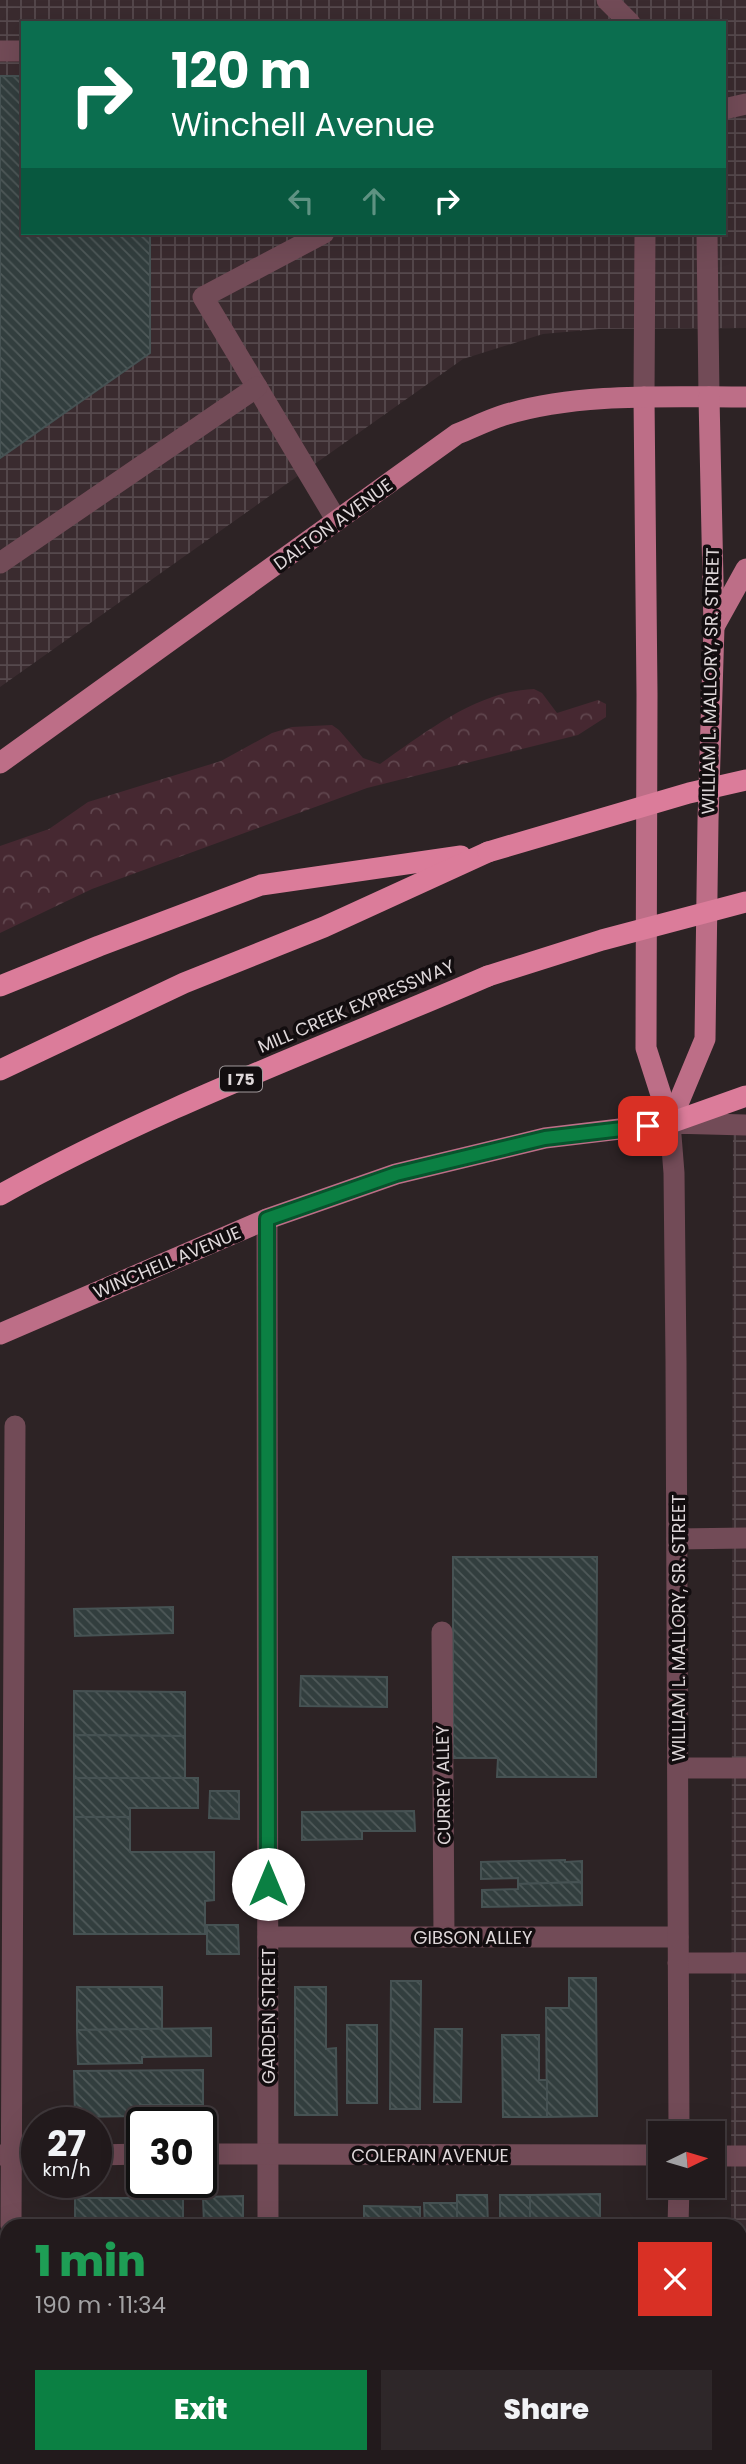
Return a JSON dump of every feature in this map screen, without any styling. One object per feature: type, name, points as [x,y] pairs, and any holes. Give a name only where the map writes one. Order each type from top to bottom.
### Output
[{"type":"highway","points":[[0,986],[261,885],[488,852],[689,793],[746,780]]},
{"type":"highway","points":[[0,1070],[184,983],[324,927],[488,852]]},
{"type":"highway","name":"MILL CREEK EXPRESSWAY","points":[[0,1195],[124,1131],[236,1080],[360,1032],[488,976],[602,940],[746,902]]},
{"type":"highway","points":[[670,1123],[746,1096]]},
{"type":"main road","name":"DALTON AVENUE","points":[[0,763],[457,434],[502,416],[574,401],[644,397],[746,397]]},
{"type":"main road","name":"WILLIAM L. MALLORY, SR. STREET","points":[[644,397],[646,1048],[670,1123]]},
{"type":"main road","name":"WILLIAM L. MALLORY, SR. STREET","points":[[670,1123],[705,1039],[714,627],[709,397]]},
{"type":"main road","points":[[714,627],[746,569]]},
{"type":"main road","name":"WINCHELL AVENUE","points":[[0,1334],[267,1219],[396,1174],[545,1138],[670,1123]]},
{"type":"street","points":[[607,0],[628,21]]},
{"type":"street","points":[[0,51],[21,51]]},
{"type":"street","points":[[726,109],[746,104]]},
{"type":"street","points":[[320,235],[203,297],[337,521]]},
{"type":"street","name":"WILLIAM L. MALLORY, SR. STREET","points":[[644,397],[645,235]]},
{"type":"street","name":"WILLIAM L. MALLORY, SR. STREET","points":[[707,235],[709,397]]},
{"type":"street","points":[[0,564],[257,387]]},
{"type":"street","name":"WILLIAM L. MALLORY, SR. STREET","points":[[670,1123],[674,1173],[679,2121]]},
{"type":"street","name":"WINCHELL AVENUE","points":[[670,1123],[746,1125]]},
{"type":"street","name":"GARDEN STREET","points":[[267,1219],[268,2219]]},
{"type":"street","points":[[10,2219],[5,2155],[15,1426]]},
{"type":"street","points":[[677,1539],[746,1538]]},
{"type":"street","name":"CURREY ALLEY","points":[[442,1632],[444,1937]]},
{"type":"street","points":[[679,1768],[746,1768]]},
{"type":"street","name":"GIBSON ALLEY","points":[[268,1937],[678,1937]]},
{"type":"street","points":[[678,1963],[746,1962]]},
{"type":"street","name":"COLERAIN AVENUE","points":[[217,2154],[648,2155]]},
{"type":"street","points":[[725,2155],[746,2156]]},
{"type":"street","points":[[678,2219],[679,2198]]},
{"type":"shaded area","points":[[0,0],[746,0],[746,328],[599,329],[543,334],[463,359],[0,687]]},
{"type":"shaded area","points":[[746,1118],[746,2219],[731,2219],[733,1120]]},
{"type":"green space","points":[[534,689],[542,693],[557,713],[598,700],[606,704],[606,717],[578,735],[367,788],[92,889],[0,933],[0,846],[49,829],[88,802],[221,761],[272,733],[292,727],[332,725],[363,758],[380,764],[472,705],[513,691]]},
{"type":"building","points":[[0,76],[21,76],[21,235],[150,235],[150,353],[0,458]]},
{"type":"building","points":[[453,1557],[597,1557],[596,1777],[497,1777],[498,1758],[453,1758]]},
{"type":"building","points":[[173,1607],[173,1633],[75,1636],[74,1609]]},
{"type":"building","points":[[301,1676],[387,1677],[387,1707],[300,1706]]},
{"type":"building","points":[[74,1691],[185,1692],[185,1736],[74,1735]]},
{"type":"building","points":[[74,1735],[185,1736],[185,1778],[74,1778]]},
{"type":"building","points":[[74,1778],[198,1778],[198,1808],[130,1808],[130,1817],[74,1817]]},
{"type":"building","points":[[210,1791],[239,1791],[239,1819],[209,1818]]},
{"type":"building","points":[[414,1811],[415,1831],[362,1831],[362,1839],[302,1840],[302,1812]]},
{"type":"building","points":[[74,1817],[130,1817],[130,1852],[214,1852],[214,1900],[205,1901],[205,1934],[74,1934]]},
{"type":"building","points":[[582,1861],[582,1882],[518,1884],[518,1878],[481,1879],[481,1862]]},
{"type":"building","points":[[582,1882],[582,1905],[482,1907],[482,1890],[518,1889],[518,1884]]},
{"type":"building","points":[[207,1925],[238,1925],[239,1954],[207,1954]]},
{"type":"building","points":[[569,1978],[596,1978],[597,2116],[547,2117],[546,2008],[569,2008]]},
{"type":"building","points":[[391,1981],[421,1981],[420,2109],[390,2109]]},
{"type":"building","points":[[77,1987],[162,1987],[162,2029],[77,2030]]},
{"type":"building","points":[[295,1987],[326,1987],[326,2049],[336,2048],[337,2115],[295,2115]]},
{"type":"building","points":[[347,2025],[377,2025],[377,2103],[347,2103]]},
{"type":"building","points":[[211,2028],[211,2056],[142,2057],[142,2063],[78,2064],[77,2030]]},
{"type":"building","points":[[435,2029],[462,2029],[461,2102],[434,2102]]},
{"type":"building","points":[[502,2035],[539,2035],[539,2080],[547,2080],[547,2117],[503,2117]]},
{"type":"building","points":[[203,2070],[203,2105],[140,2105],[126,2107],[126,2116],[112,2116],[112,2107],[75,2107],[74,2071]]},
{"type":"building","points":[[600,2194],[600,2219],[530,2219],[530,2195]]},
{"type":"building","points":[[457,2195],[487,2195],[488,2219],[457,2219]]},
{"type":"building","points":[[500,2195],[530,2195],[530,2219],[500,2219]]},
{"type":"building","points":[[243,2196],[243,2219],[204,2219],[203,2198]]},
{"type":"building","points":[[75,2198],[183,2198],[183,2219],[75,2219]]},
{"type":"building","points":[[424,2203],[457,2203],[457,2219],[425,2219]]},
{"type":"building","points":[[364,2206],[420,2207],[420,2219],[364,2219]]},
{"type":"route","points":[[268,1884],[267,1219],[396,1174],[545,1138],[648,1126]]}]
